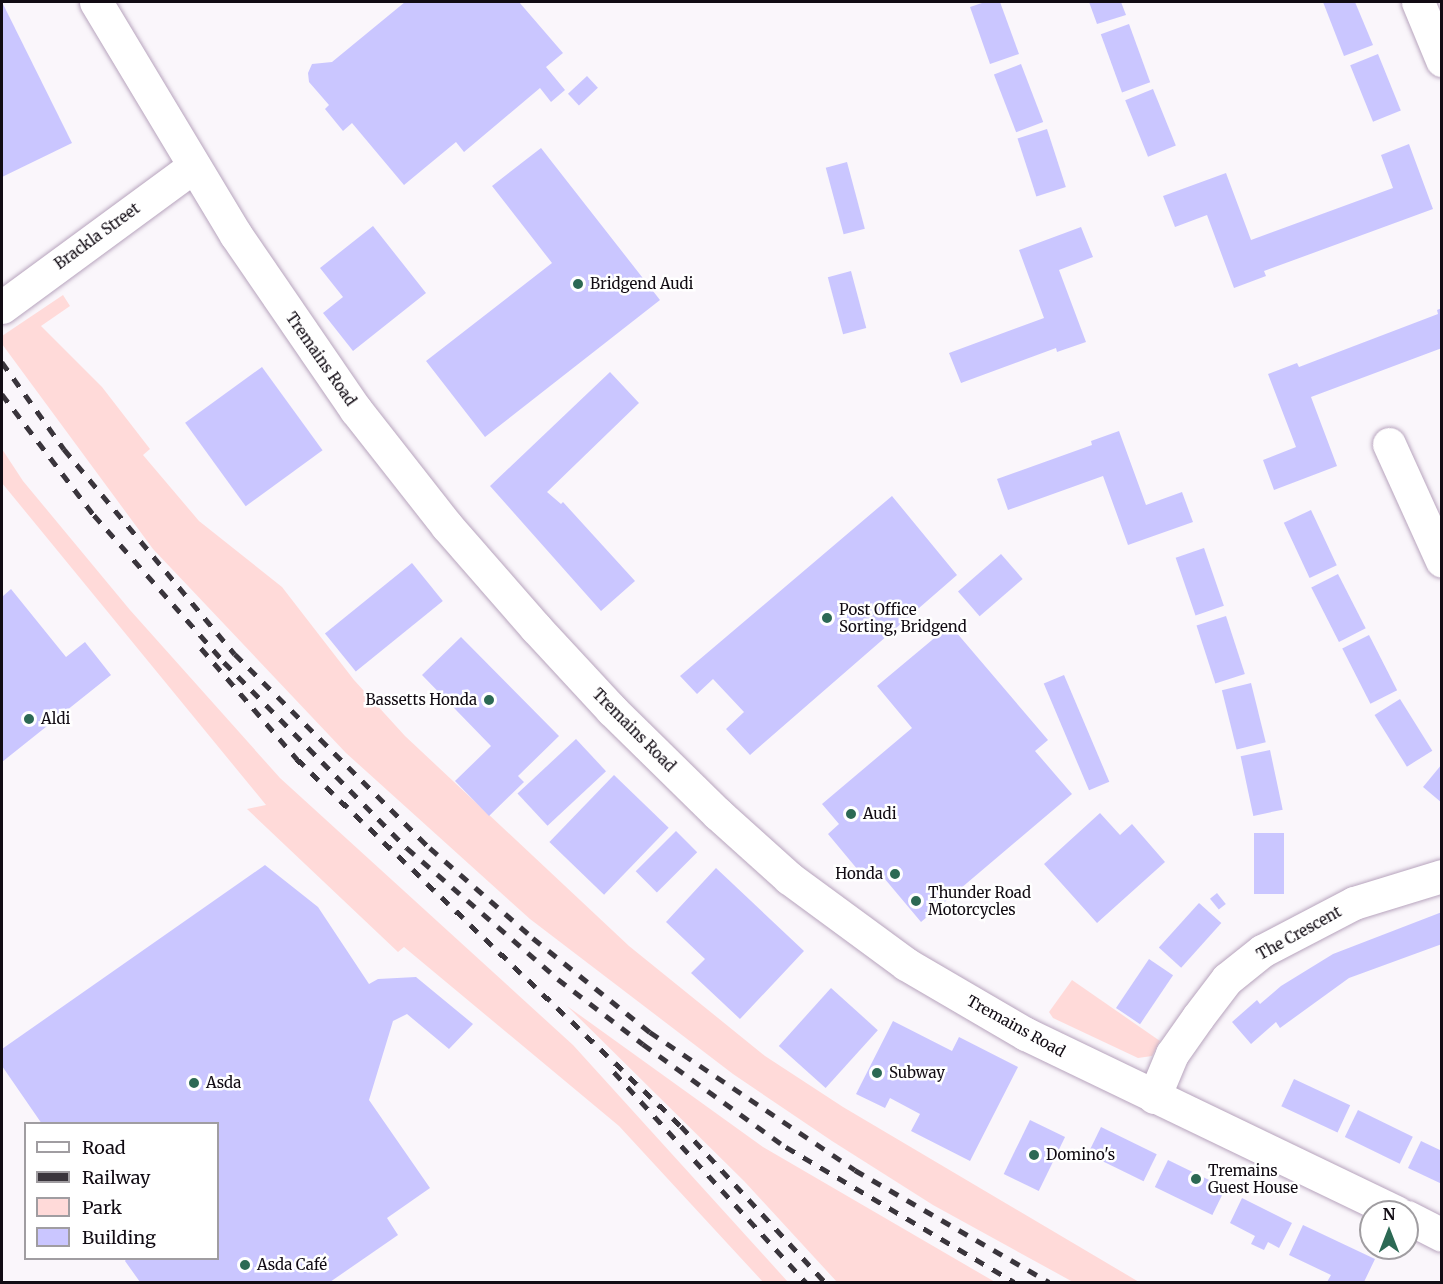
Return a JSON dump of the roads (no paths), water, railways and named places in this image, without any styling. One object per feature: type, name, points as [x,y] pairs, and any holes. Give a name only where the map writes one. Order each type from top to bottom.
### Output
[{"type":"main road","name":"Tremains Road","points":[[96,2],[236,235],[357,410],[447,526],[612,710],[718,814],[789,878],[906,964],[1026,1034],[1371,1200]]},
{"type":"main road","points":[[1418,2],[1442,60]]},
{"type":"main road","name":"Brackla Street","points":[[4,305],[194,166]]},
{"type":"main road","points":[[1389,444],[1442,561]]},
{"type":"main road","name":"The Crescent","points":[[1154,1097],[1172,1053],[1198,1017],[1227,979],[1262,951],[1354,903],[1442,876]]},
{"type":"main road","points":[[1419,1224],[1442,1235]]},
{"type":"railway","points":[[2,362],[64,449],[235,654],[430,848],[533,938],[650,1032],[855,1170],[1049,1282]]},
{"type":"railway","points":[[2,394],[94,515],[224,662],[407,848],[558,979],[643,1044],[786,1147],[1014,1282]]},
{"type":"railway","points":[[201,648],[297,759],[681,1126],[825,1282]]},
{"type":"railway","points":[[614,1072],[806,1282]]},
{"type":"place","name":"Bridgend Audi","points":[[578,284]]},
{"type":"place","name":"Post Office Sorting, Bridgend","points":[[827,618]]},
{"type":"place","name":"Bassetts Honda","points":[[489,700]]},
{"type":"place","name":"Aldi","points":[[29,719]]},
{"type":"place","name":"Audi","points":[[851,814]]},
{"type":"place","name":"Honda","points":[[895,874]]},
{"type":"place","name":"Thunder Road Motorcycles","points":[[916,901]]},
{"type":"place","name":"Subway","points":[[877,1073]]},
{"type":"place","name":"Asda","points":[[194,1083]]},
{"type":"place","name":"Domino's","points":[[1034,1155]]},
{"type":"place","name":"Tremains Guest House","points":[[1196,1179]]},
{"type":"place","name":"Asda Café","points":[[245,1265]]}]
